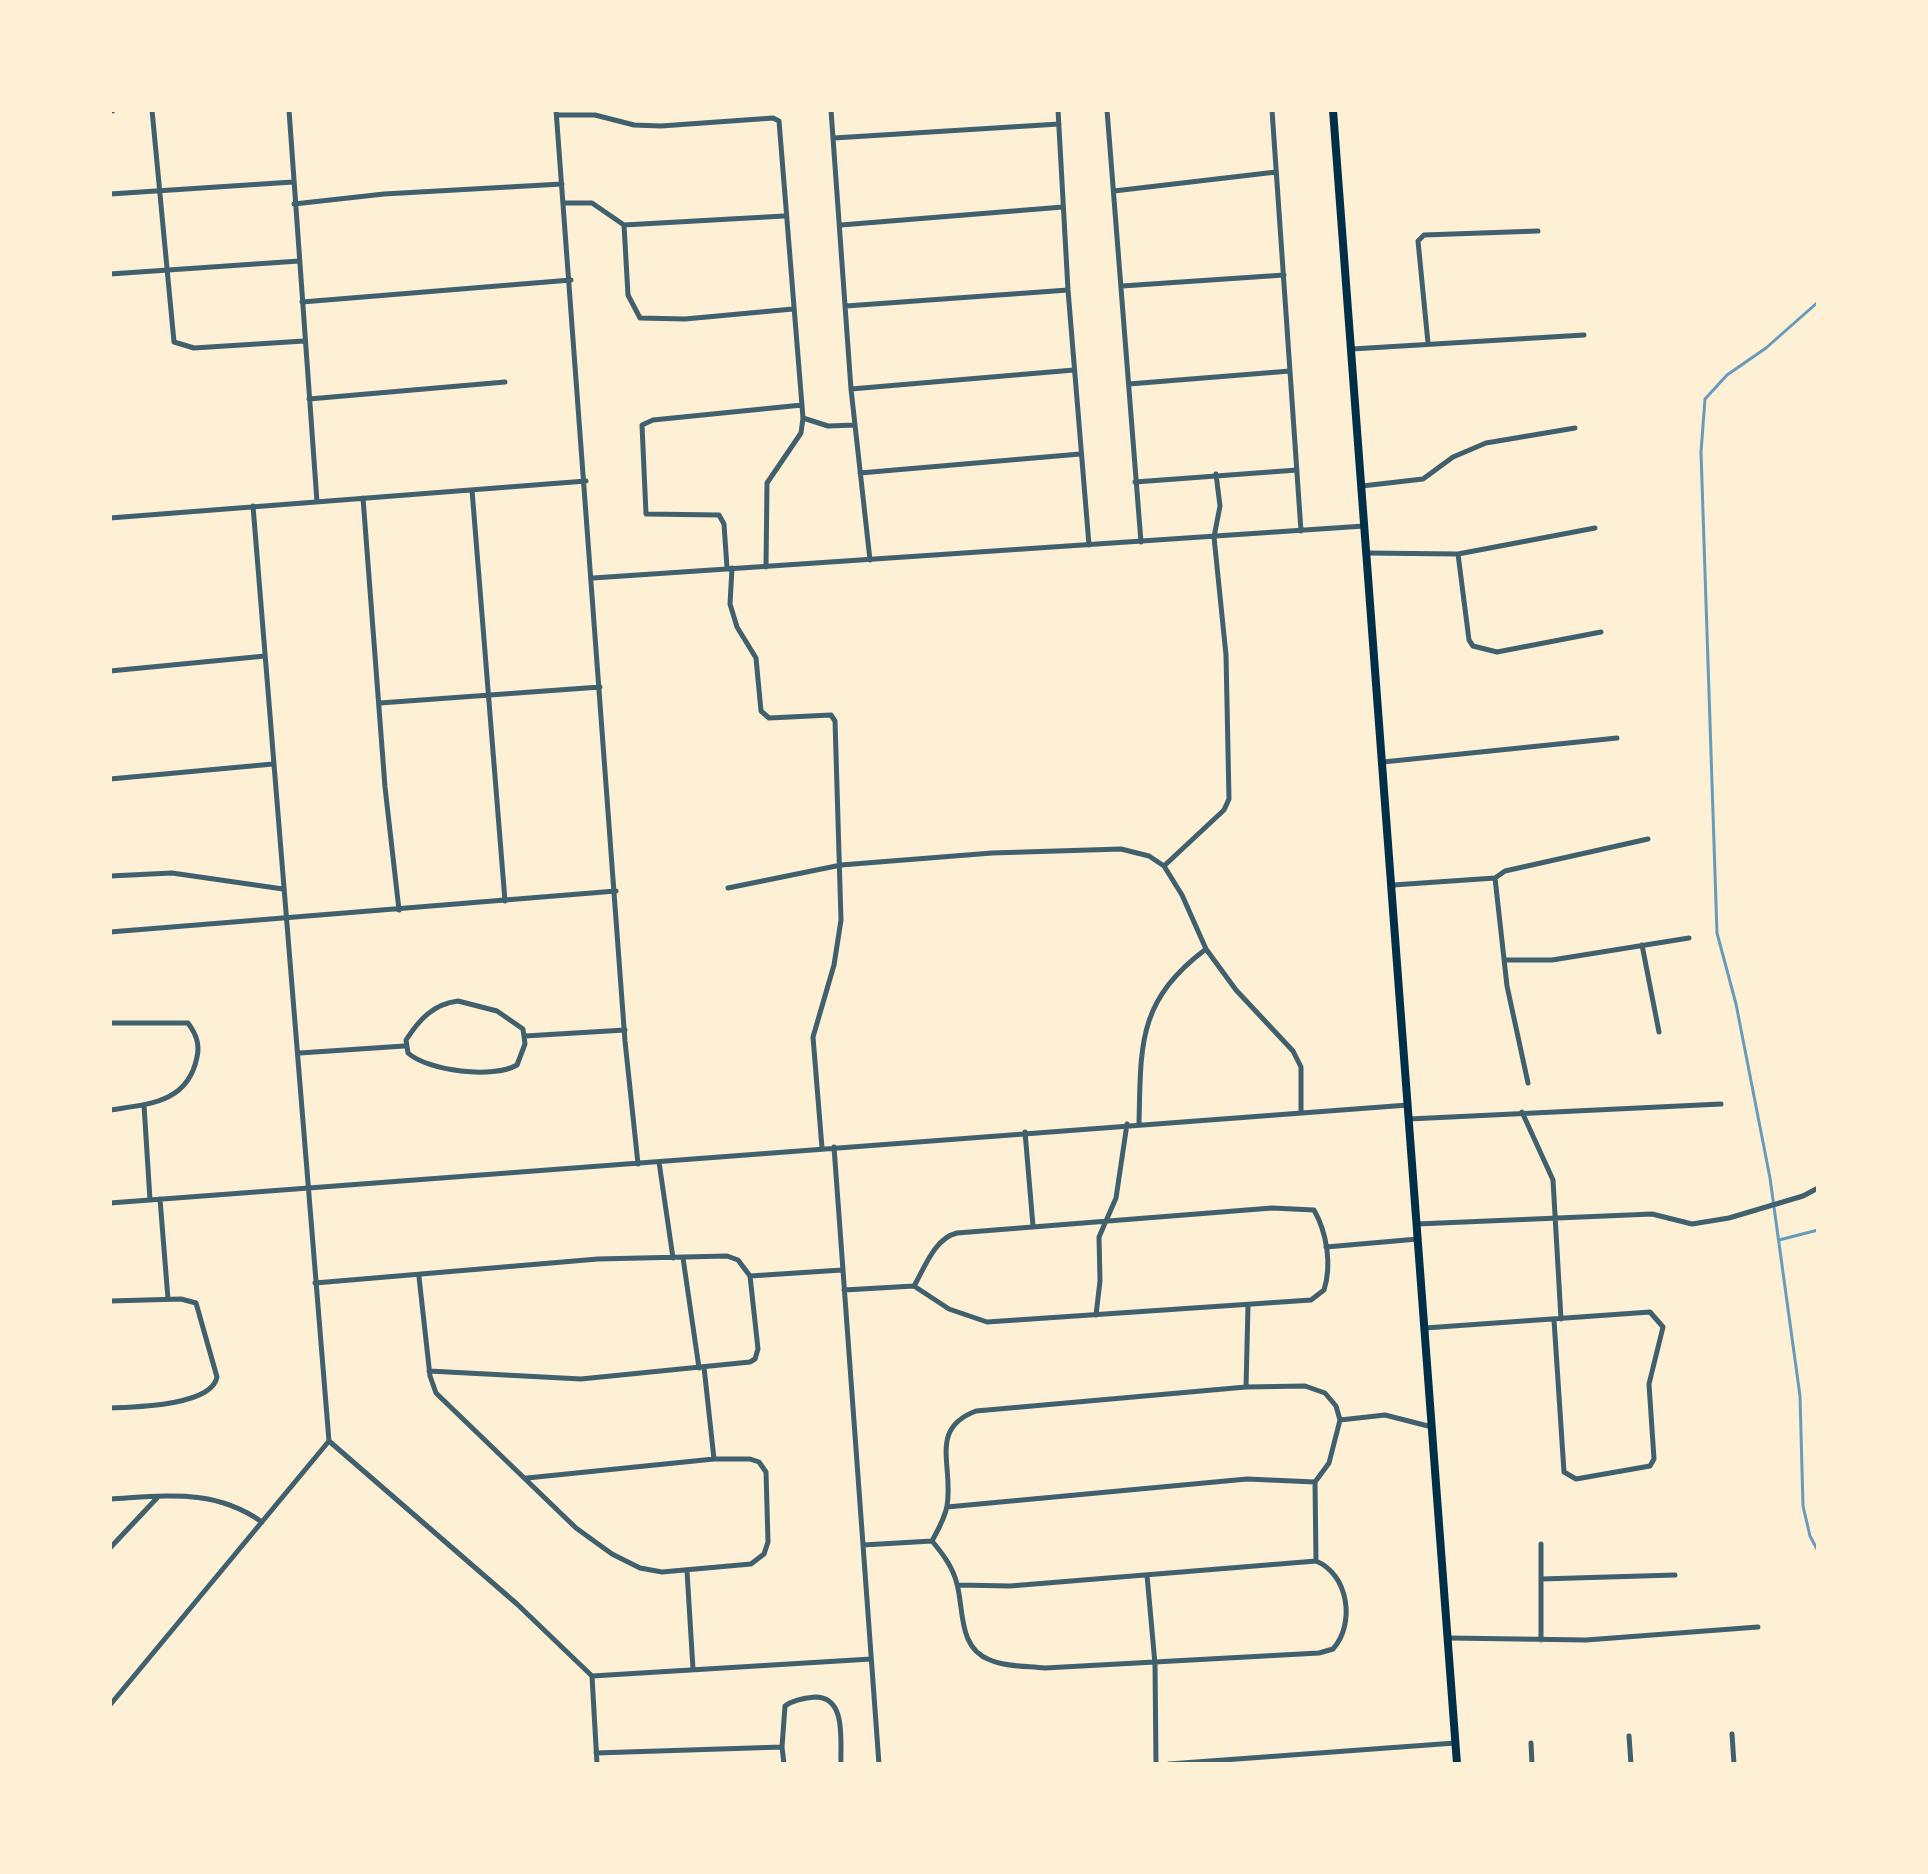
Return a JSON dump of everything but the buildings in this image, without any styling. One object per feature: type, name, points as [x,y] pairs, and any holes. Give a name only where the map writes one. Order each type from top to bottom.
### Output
[{"type":"main road","points":[[1333,110],[1457,1764]]},
{"type":"street","points":[[152,110],[164,269],[174,342],[194,348],[304,341]]},
{"type":"street","points":[[289,110],[317,502]]},
{"type":"street","points":[[831,110],[851,389],[870,560]]},
{"type":"street","points":[[1058,110],[1068,290],[1089,545]]},
{"type":"street","points":[[1107,110],[1141,542]]},
{"type":"street","points":[[1272,110],[1301,531]]},
{"type":"street","points":[[638,1164],[625,1030],[557,113],[595,115],[634,125],[661,126],[776,118],[780,129],[784,216],[803,418],[801,433],[767,483],[766,567]]},
{"type":"street","points":[[834,138],[1059,124]]},
{"type":"street","points":[[1114,191],[1276,172]]},
{"type":"street","points":[[110,194],[293,182]]},
{"type":"street","points":[[294,204],[384,194],[562,184]]},
{"type":"street","points":[[564,203],[592,203],[624,225],[784,216]]},
{"type":"street","points":[[841,225],[1063,207]]},
{"type":"street","points":[[624,225],[628,295],[640,318],[685,319],[793,309]]},
{"type":"street","points":[[1428,343],[1418,241],[1424,235],[1538,231]]},
{"type":"street","points":[[110,274],[299,261]]},
{"type":"street","points":[[1122,286],[1284,275]]},
{"type":"street","points":[[302,302],[571,280]]},
{"type":"street","points":[[846,306],[1068,290]]},
{"type":"street","points":[[1352,349],[1584,335]]},
{"type":"street","points":[[851,389],[1074,370]]},
{"type":"street","points":[[1129,384],[1290,371]]},
{"type":"street","points":[[309,399],[505,382]]},
{"type":"street","points":[[802,405],[653,420],[642,425],[646,514],[719,515],[724,524],[730,568],[730,604],[737,627],[756,658],[761,711],[769,718],[834,718],[841,920],[834,965],[813,1037],[822,1148]]},
{"type":"street","points":[[803,418],[828,426],[855,425]]},
{"type":"street","points":[[1362,486],[1423,479],[1453,457],[1486,443],[1575,428]]},
{"type":"street","points":[[860,473],[1080,454]]},
{"type":"street","points":[[1135,482],[1297,470]]},
{"type":"street","points":[[1164,866],[1224,810],[1229,799],[1226,655],[1214,537],[1220,506],[1216,474]]},
{"type":"street","points":[[110,518],[586,481]]},
{"type":"street","points":[[472,490],[486,698],[505,901]]},
{"type":"street","points":[[363,498],[399,910]]},
{"type":"street","points":[[253,506],[285,920],[300,1053],[329,1441],[517,1604],[592,1676],[597,1764]]},
{"type":"street","points":[[593,578],[1364,526]]},
{"type":"street","points":[[1367,553],[1458,554],[1595,528]]},
{"type":"street","points":[[1458,554],[1469,640],[1473,646],[1497,652],[1601,632]]},
{"type":"street","points":[[110,671],[265,656]]},
{"type":"street","points":[[380,703],[413,698],[486,698],[600,687]]},
{"type":"street","points":[[1383,762],[1617,738]]},
{"type":"street","points":[[110,779],[273,764]]},
{"type":"street","points":[[1393,885],[1495,878],[1505,871],[1648,839]]},
{"type":"street","points":[[728,888],[841,865],[992,853],[1121,849],[1149,856],[1164,866],[1206,949],[1236,990],[1293,1051],[1301,1067],[1301,1110]]},
{"type":"street","points":[[110,876],[172,873],[283,889]]},
{"type":"street","points":[[1495,878],[1507,986],[1528,1083]]},
{"type":"street","points":[[110,932],[616,891]]},
{"type":"street","points":[[1506,960],[1552,960],[1689,938]]},
{"type":"street","points":[[1642,945],[1659,1032]]},
{"type":"street","points":[[1139,1123],[1141,1056],[1147,1021],[1154,1004],[1181,968],[1206,949]]},
{"type":"street","points":[[458,1001],[497,1011],[517,1023],[525,1036],[521,1060],[505,1070],[439,1068],[415,1059],[404,1046],[415,1025],[427,1013],[458,1001]]},
{"type":"street","points":[[110,1023],[188,1023],[196,1033],[198,1050],[194,1074],[187,1086],[165,1101],[110,1110]]},
{"type":"street","points":[[525,1036],[625,1030]]},
{"type":"street","points":[[300,1053],[404,1046]]},
{"type":"street","points":[[1408,1119],[1721,1104]]},
{"type":"street","points":[[144,1105],[150,1200]]},
{"type":"street","points":[[110,1203],[1301,1110],[1408,1105]]},
{"type":"street","points":[[1424,1328],[1557,1320],[1641,1312],[1657,1317],[1663,1327],[1655,1370],[1649,1384],[1654,1459],[1650,1466],[1576,1479],[1564,1472],[1557,1320],[1558,1217],[1553,1180],[1522,1112]]},
{"type":"street","points":[[1096,1315],[1100,1281],[1098,1246],[1116,1198],[1127,1124]]},
{"type":"street","points":[[1025,1132],[1033,1226]]},
{"type":"street","points":[[834,1147],[879,1764]]},
{"type":"street","points":[[659,1162],[673,1258]]},
{"type":"street","points":[[1417,1224],[1652,1214],[1692,1224],[1729,1218],[1818,1188]]},
{"type":"street","points":[[160,1199],[168,1299]]},
{"type":"street","points":[[844,1290],[914,1286],[949,1309],[987,1322],[1311,1300],[1324,1290],[1328,1277],[1320,1221],[1314,1210],[1302,1207],[1106,1220],[948,1235],[935,1249],[914,1286]]},
{"type":"street","points":[[1326,1247],[1418,1239]]},
{"type":"street","points":[[315,1283],[419,1277],[526,1263],[727,1256],[738,1260],[750,1276],[757,1320],[755,1359],[735,1365],[581,1379],[429,1371]]},
{"type":"street","points":[[683,1258],[714,1459]]},
{"type":"street","points":[[750,1276],[842,1270]]},
{"type":"street","points":[[419,1277],[429,1371],[439,1398],[527,1478],[576,1528],[612,1554],[653,1571],[687,1571],[751,1564],[764,1554],[768,1542],[769,1495],[764,1466],[750,1459],[714,1459],[527,1478]]},
{"type":"street","points":[[110,1301],[191,1300],[200,1309],[215,1365],[216,1384],[180,1402],[110,1408]]},
{"type":"street","points":[[1246,1387],[1248,1306]]},
{"type":"street","points":[[932,1541],[947,1507],[946,1443],[948,1430],[958,1418],[976,1411],[1246,1387],[1305,1386],[1325,1393],[1336,1406],[1340,1420],[1329,1463],[1315,1482],[1316,1561]]},
{"type":"street","points":[[1340,1420],[1385,1415],[1432,1427]]},
{"type":"street","points":[[110,1705],[329,1441]]},
{"type":"street","points":[[947,1507],[1247,1479],[1315,1482]]},
{"type":"street","points":[[110,1548],[158,1497]]},
{"type":"street","points":[[110,1499],[209,1497],[245,1510],[262,1522]]},
{"type":"street","points":[[863,1545],[932,1541]]},
{"type":"street","points":[[932,1541],[944,1556],[958,1585],[959,1607],[971,1646],[990,1661],[1045,1668],[1302,1654],[1333,1649],[1346,1626],[1338,1575],[1329,1566],[1316,1561],[1010,1586],[958,1585]]},
{"type":"street","points":[[1541,1544],[1541,1640]]},
{"type":"street","points":[[687,1571],[693,1669]]},
{"type":"street","points":[[1147,1575],[1155,1664],[1156,1764]]},
{"type":"street","points":[[1541,1579],[1675,1575]]},
{"type":"street","points":[[1449,1638],[1586,1640],[1758,1627]]},
{"type":"street","points":[[592,1676],[871,1659]]},
{"type":"street","points":[[784,1764],[785,1706],[812,1697],[827,1698],[835,1704],[841,1764]]},
{"type":"street","points":[[1732,1734],[1734,1764]]},
{"type":"street","points":[[1629,1736],[1631,1764]]},
{"type":"street","points":[[1169,1764],[1455,1743]]},
{"type":"street","points":[[1531,1743],[1532,1764]]},
{"type":"street","points":[[596,1753],[782,1747]]},
{"type":"waterway","points":[[1818,302],[1766,348],[1727,375],[1705,399],[1701,452],[1717,933],[1736,1004],[1770,1178],[1800,1396],[1803,1506],[1810,1536],[1818,1551]]},
{"type":"waterway","points":[[1779,1240],[1818,1230]]}]
